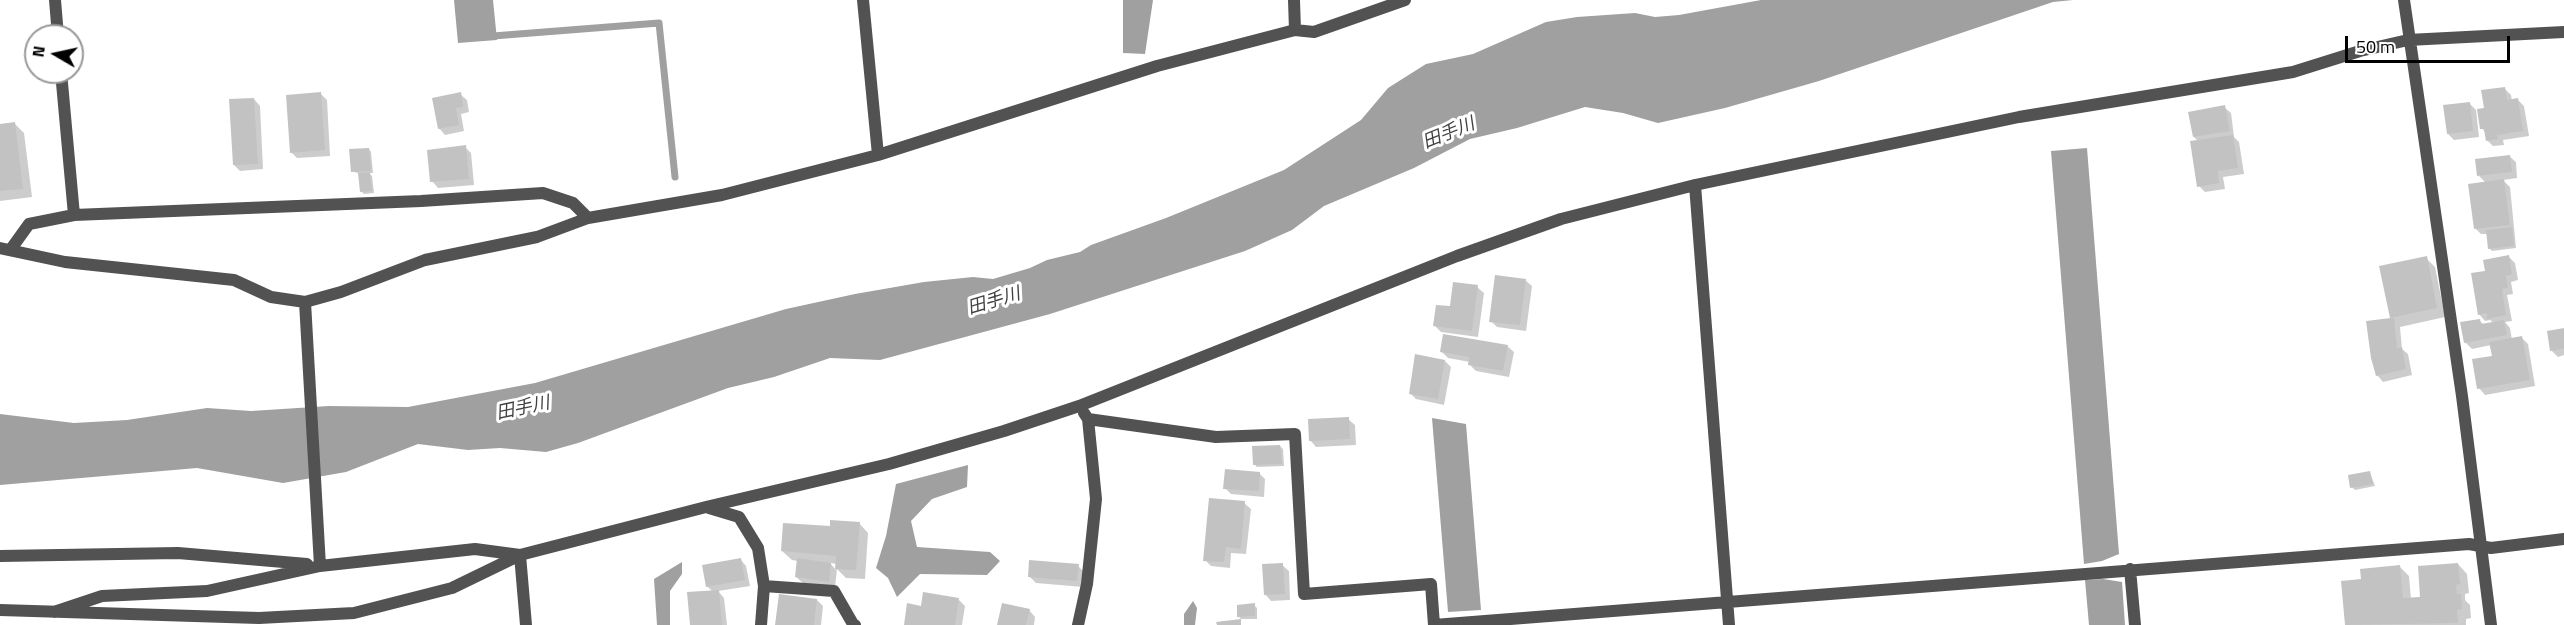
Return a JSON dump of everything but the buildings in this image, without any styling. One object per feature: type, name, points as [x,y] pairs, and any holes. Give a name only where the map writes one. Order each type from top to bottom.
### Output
[{"type":"street","points":[[55,0],[57,24]]},
{"type":"street","points":[[863,0],[878,155]]},
{"type":"street","points":[[1294,0],[1295,30]]},
{"type":"street","points":[[5,248],[65,262],[234,280],[271,297],[304,302],[341,292],[425,260],[537,237],[588,218],[722,195],[878,155],[1109,81],[1295,30],[1314,32],[1405,0]]},
{"type":"street","points":[[2404,0],[2408,40],[2462,396],[2491,625]]},
{"type":"street","points":[[0,610],[260,618],[354,613],[452,588],[520,555],[706,507],[889,464],[1004,431],[1079,406],[1457,256],[1561,219],[1695,185],[2019,117],[2293,72],[2360,51],[2408,40],[2564,32]]},
{"type":"street","points":[[62,84],[74,215]]},
{"type":"street","points":[[1695,185],[1729,625]]},
{"type":"street","points":[[5,248],[29,224],[74,215],[421,201],[543,193],[573,202],[588,218]]},
{"type":"street","points":[[304,302],[308,336],[320,566]]},
{"type":"street","points":[[1078,625],[1087,584],[1096,499],[1088,419],[1079,406]]},
{"type":"street","points":[[1088,419],[1216,437],[1295,434],[1304,594],[1431,584],[1434,625],[2469,543],[2492,548],[2564,539]]},
{"type":"street","points":[[706,507],[739,517],[758,548],[764,586],[761,625]]},
{"type":"street","points":[[54,612],[102,596],[207,591],[320,566],[475,549],[520,555]]},
{"type":"street","points":[[0,556],[178,553],[320,566]]},
{"type":"street","points":[[520,555],[526,625]]},
{"type":"street","points":[[2130,569],[2135,625]]},
{"type":"street","points":[[764,586],[834,591],[855,625]]},
{"type":"water","points":[[454,0],[493,0],[497,40],[458,43]]},
{"type":"water","points":[[1123,0],[1153,0],[1145,54],[1123,53]]},
{"type":"water","name":"田手川","points":[[1761,0],[2073,0],[2053,2],[1819,81],[1725,108],[1658,123],[1623,113],[1585,107],[1517,128],[1470,139],[1414,168],[1324,206],[1292,230],[1245,251],[1050,314],[880,360],[830,358],[774,377],[728,388],[578,443],[546,452],[500,448],[468,450],[418,444],[346,472],[283,483],[197,468],[0,485],[0,414],[74,423],[127,420],[207,408],[251,411],[329,406],[408,407],[535,383],[786,309],[924,282],[973,277],[993,279],[1030,268],[1047,260],[1080,252],[1091,245],[1166,218],[1284,170],[1361,120],[1388,88],[1426,64],[1473,54],[1546,22],[1577,17],[1635,13],[1655,17],[1679,15]]},
{"type":"water","points":[[2087,148],[2119,554],[2102,561],[2084,564],[2051,151]]},
{"type":"water","points":[[1432,418],[1466,424],[1481,610],[1448,612]]},
{"type":"water","points":[[968,465],[967,487],[932,499],[911,521],[917,547],[990,552],[1000,561],[987,575],[920,574],[897,597],[888,578],[876,568],[886,536],[896,484]]},
{"type":"water","points":[[682,562],[682,574],[670,591],[670,625],[657,625],[654,579]]},
{"type":"water","points":[[2103,579],[2122,582],[2125,625],[2089,625],[2085,580]]},
{"type":"water","points":[[1193,601],[1197,608],[1195,625],[1184,625],[1184,614]]},
{"type":"waterway","points":[[493,36],[659,23],[675,177]]}]
